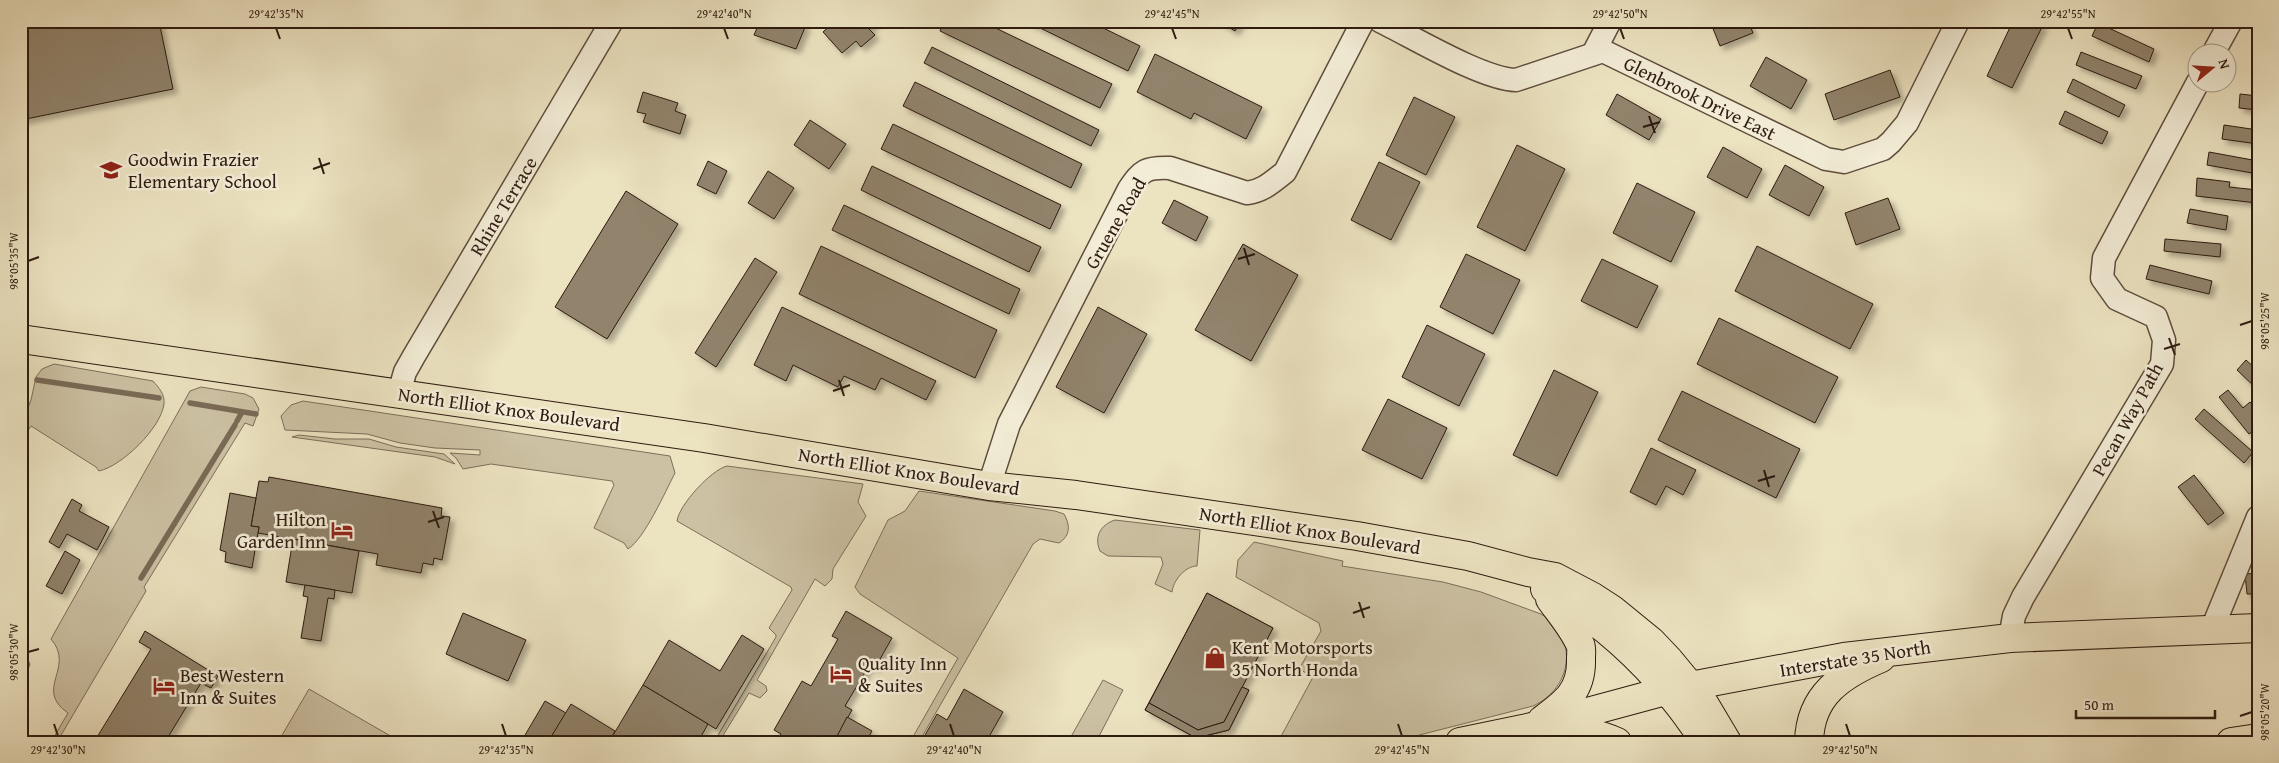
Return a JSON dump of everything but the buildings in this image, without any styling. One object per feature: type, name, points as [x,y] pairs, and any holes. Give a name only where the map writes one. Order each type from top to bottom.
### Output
[{"type":"main road","name":"North Elliot Knox Boulevard","points":[[21,339],[704,438],[988,486],[1076,494],[1385,540],[1468,556],[1534,579],[1555,577],[1613,610],[1651,641],[1680,688],[1706,742]]},
{"type":"main road","points":[[1532,727],[1565,704],[1576,687],[1582,670],[1581,645],[1566,621],[1534,579]]},
{"type":"main road","name":"Interstate 35 North","points":[[1460,742],[1532,727],[1680,688],[1844,657],[1905,648],[2010,638],[2258,628]]},
{"type":"main road","points":[[1809,742],[1812,720],[1822,696],[1839,680],[1870,663],[1905,648]]},
{"type":"main road","name":"North Elliot Knox Boulevard","points":[[1680,688],[1727,742]]},
{"type":"main road","points":[[1532,727],[1570,729],[1617,742]]},
{"type":"main road","points":[[2231,742],[2258,738]]},
{"type":"street","name":"Rhine Terrace","points":[[399,393],[405,372],[414,356],[612,21]]},
{"type":"street","name":"Gruene Road","points":[[988,486],[1009,424],[1129,189],[1140,172],[1157,168],[1170,168],[1247,193],[1259,191],[1270,184],[1285,172],[1363,21]]},
{"type":"street","name":"Glenbrook Drive East","points":[[1380,21],[1475,68],[1508,80],[1516,80],[1603,51],[1826,160],[1844,162],[1883,148],[1901,133],[1958,21]]},
{"type":"street","points":[[1592,54],[1610,21]]},
{"type":"street","points":[[2219,42],[2231,21]]},
{"type":"street","name":"Pecan Way Path","points":[[2010,638],[2014,616],[2023,597],[2162,364],[2164,340],[2156,317],[2117,298],[2102,278],[2104,258],[2193,92]]},
{"type":"street","points":[[2212,629],[2258,517]]},
{"type":"shaded area","points":[[54,364],[153,381],[164,397],[164,404],[156,424],[129,454],[108,468],[99,471],[96,467],[31,426],[21,441],[21,425],[31,400],[36,377],[42,369]]},
{"type":"shaded area","points":[[201,387],[245,394],[253,398],[259,409],[253,426],[245,423],[144,587],[146,591],[57,742],[51,742],[68,713],[58,704],[54,695],[59,659],[51,639],[190,391]]},
{"type":"shaded area","points":[[303,401],[670,456],[675,473],[648,525],[628,549],[624,543],[594,528],[614,485],[612,481],[491,464],[463,469],[456,458],[450,453],[480,455],[480,450],[435,448],[400,443],[367,434],[285,430],[281,416],[291,405]]},
{"type":"shaded area","points":[[299,435],[335,439],[369,439],[396,447],[444,454],[455,464],[435,457],[292,437]]},
{"type":"shaded area","points":[[727,466],[863,484],[858,502],[866,516],[833,569],[832,579],[825,586],[815,579],[757,680],[766,686],[767,691],[760,698],[749,693],[719,742],[714,742],[776,637],[769,628],[792,590],[791,587],[677,521],[683,506],[697,489],[713,474]]},
{"type":"shaded area","points":[[919,491],[1055,511],[1064,514],[1068,530],[1066,537],[1059,543],[1040,539],[1033,544],[919,742],[910,742],[958,658],[860,594],[855,587],[888,520],[905,511]]},
{"type":"shaded area","points":[[1115,520],[1200,530],[1197,566],[1184,571],[1180,575],[1172,592],[1155,584],[1163,564],[1161,557],[1108,556],[1100,551],[1098,536],[1105,525]]},
{"type":"shaded area","points":[[1254,542],[1343,561],[1342,566],[1443,582],[1481,592],[1541,614],[1553,624],[1566,648],[1566,662],[1563,675],[1556,687],[1546,698],[1533,706],[1392,742],[1278,742],[1313,677],[1299,669],[1321,631],[1319,623],[1236,577],[1238,560]]},
{"type":"shaded area","points":[[21,645],[30,664],[21,690]]},
{"type":"shaded area","points":[[1103,680],[1123,690],[1096,742],[1068,742]]},
{"type":"shaded area","points":[[309,689],[401,742],[278,742]]},
{"type":"waterway","points":[[37,380],[159,398]]},
{"type":"waterway","points":[[190,403],[256,414]]},
{"type":"waterway","points":[[237,421],[242,412]]},
{"type":"waterway","points":[[141,578],[235,425]]},
{"type":"place","name":"Goodwin Frazier Elementary School","points":[[111,170]]},
{"type":"place","name":"Hilton Garden Inn","points":[[342,530]]},
{"type":"place","name":"Kent Motorsports 35 North Honda","points":[[1215,658]]},
{"type":"place","name":"Quality Inn & Suites","points":[[841,674]]},
{"type":"place","name":"Best Western Inn & Suites","points":[[164,686]]}]
